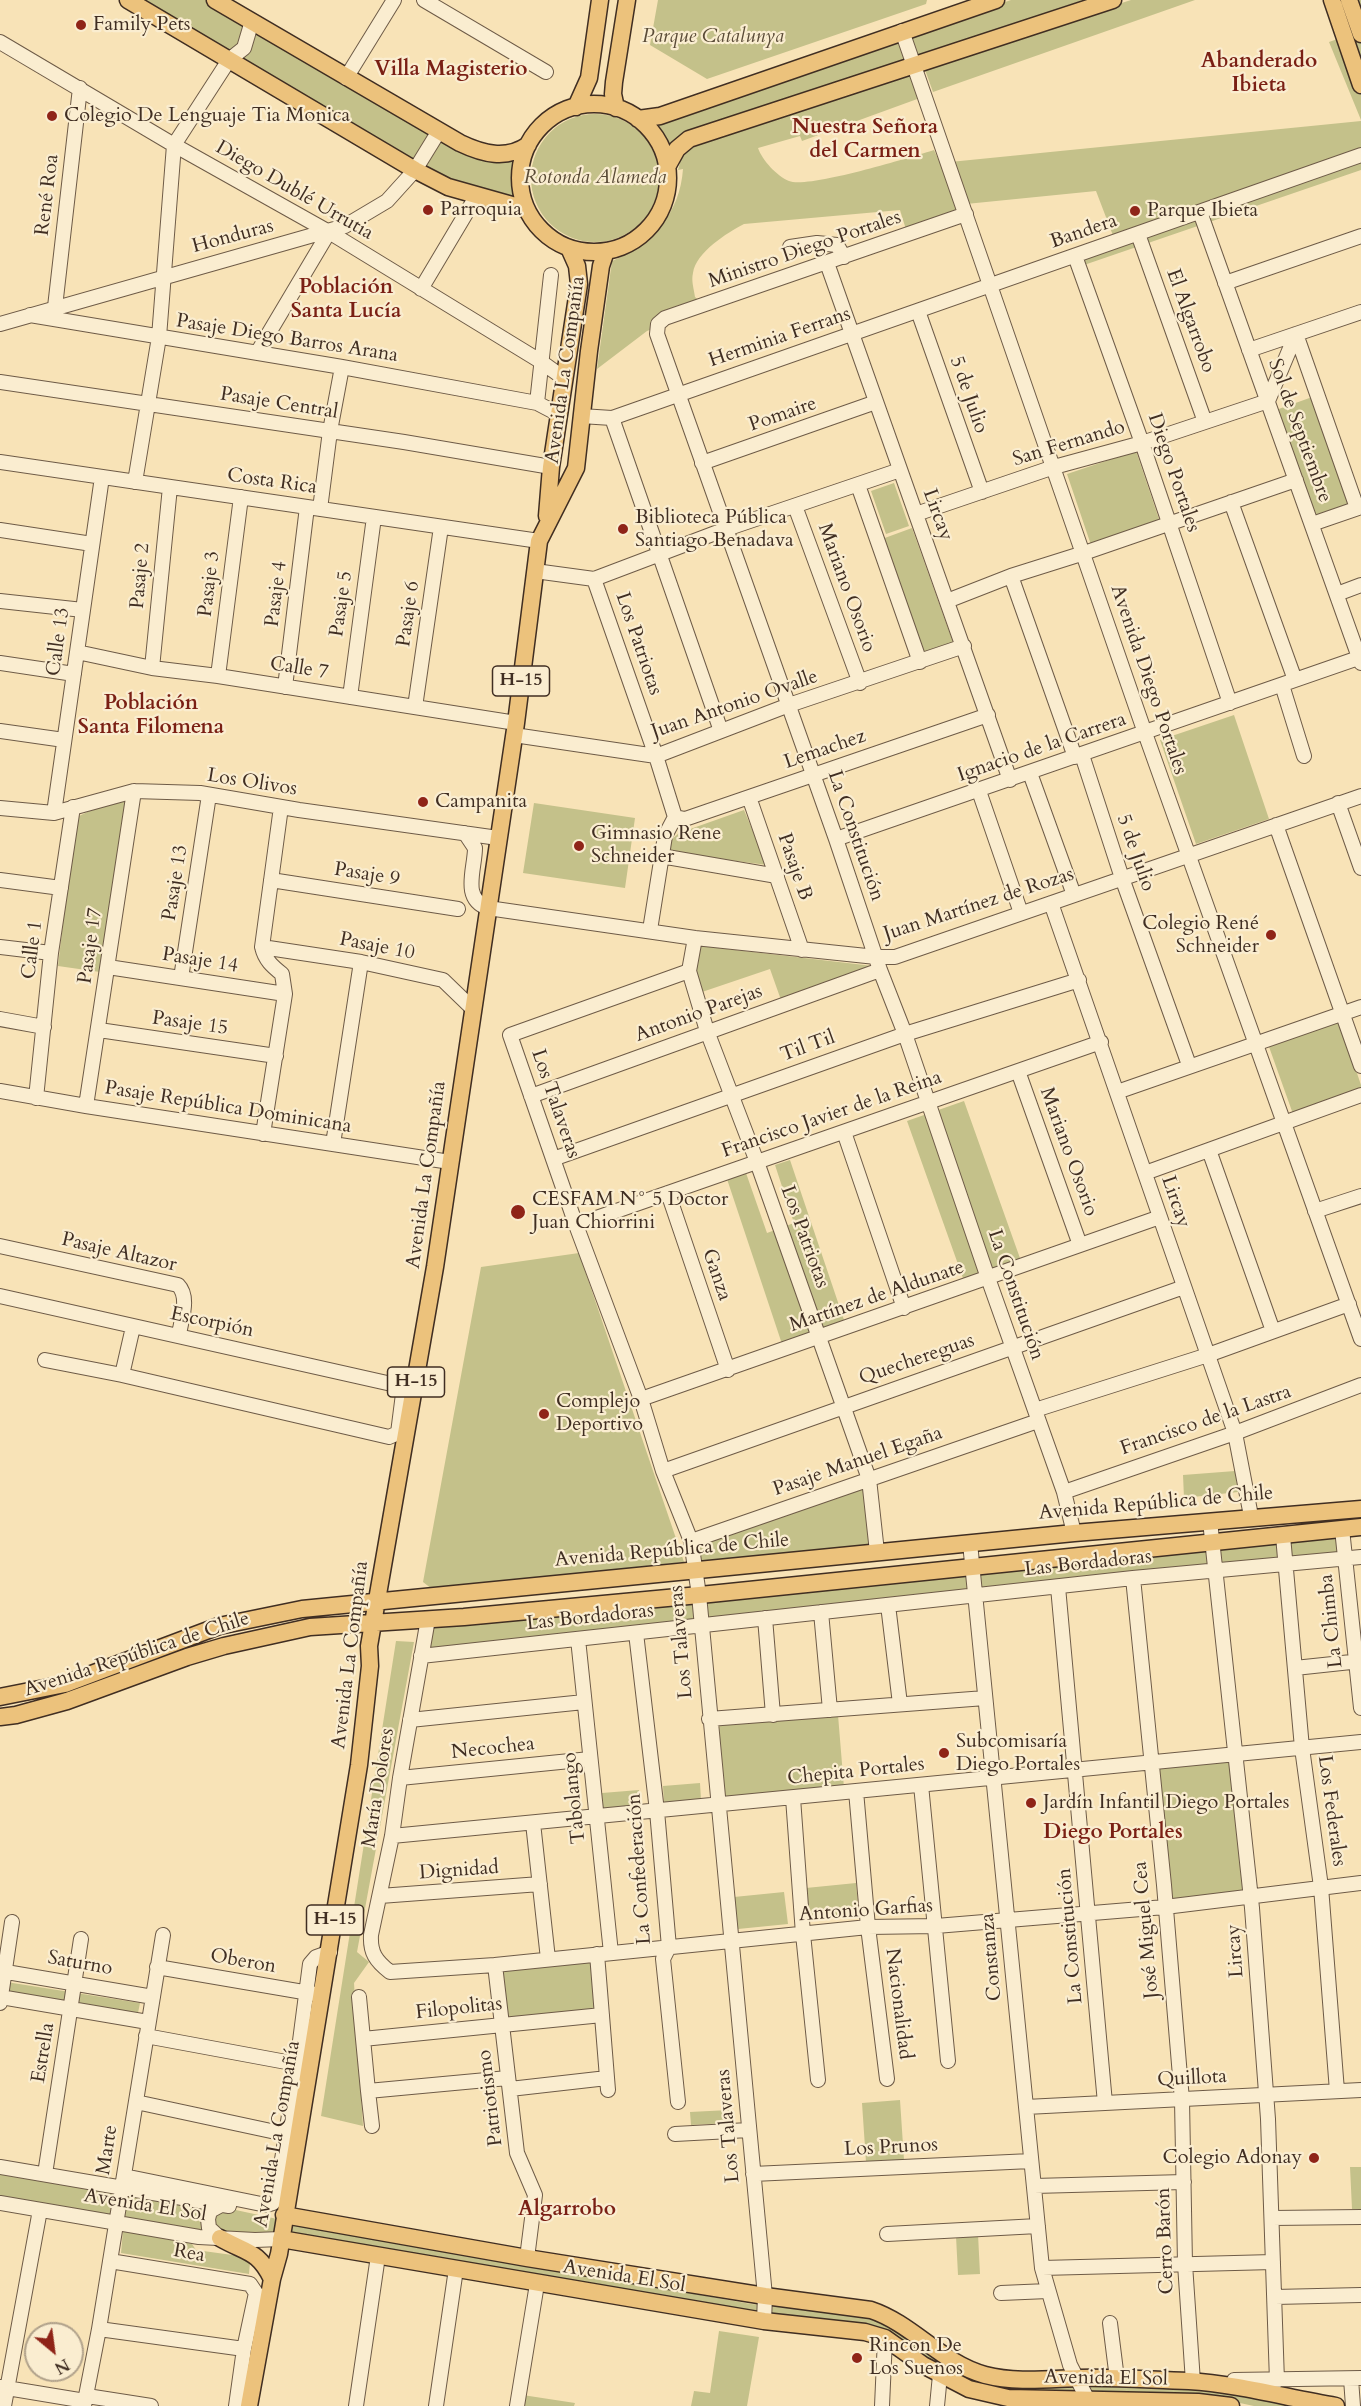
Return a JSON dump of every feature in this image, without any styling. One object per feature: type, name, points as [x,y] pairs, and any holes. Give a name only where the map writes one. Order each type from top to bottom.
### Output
[{"type":"main road","points":[[128,0],[415,170],[448,187],[526,209]]},
{"type":"main road","points":[[215,0],[346,78],[474,149],[492,154],[514,152],[528,145]]},
{"type":"main road","points":[[576,107],[589,78],[600,0]]},
{"type":"main road","points":[[609,0],[627,2],[614,82],[613,99],[616,108]]},
{"type":"main road","points":[[638,119],[660,116],[996,0]]},
{"type":"main road","points":[[667,167],[677,149],[689,139],[1113,0]]},
{"type":"main road","points":[[1332,0],[1361,85]]},
{"type":"main road","points":[[1348,0],[1361,34]]},
{"type":"main road","points":[[596,105],[616,108],[638,119],[654,135],[667,167],[667,189],[664,202],[651,225],[631,242],[606,251],[587,252],[569,248],[539,229],[526,209],[519,177],[523,155],[548,120],[576,107],[596,105]]},
{"type":"main road","name":"Avenida La Compañía","points":[[546,525],[551,467],[579,284],[577,266],[569,248]]},
{"type":"main road","name":"Avenida La Compañía","points":[[249,2406],[272,2279],[279,2254],[315,1994],[330,1952],[359,1765],[370,1666],[369,1646],[410,1386],[450,1162],[515,729],[539,541],[573,478],[576,468],[601,266],[606,251]]},
{"type":"main road","name":"Avenida República de Chile","points":[[0,1697],[65,1684],[187,1637],[248,1618],[302,1609],[1251,1516],[1361,1509]]},
{"type":"main road","name":"Avenida República de Chile","points":[[0,1718],[16,1716],[67,1701],[187,1657],[246,1640],[310,1628],[699,1595],[1361,1527]]},
{"type":"main road","name":"Avenida El Sol","points":[[284,2214],[527,2258],[765,2296],[856,2306],[885,2314],[952,2361],[985,2374],[1020,2380],[1072,2374],[1117,2379],[1214,2384],[1336,2406]]},
{"type":"main road","points":[[220,2238],[256,2256],[264,2264],[272,2279]]},
{"type":"main road","name":"Avenida El Sol","points":[[281,2239],[764,2321],[865,2332],[885,2338],[940,2375],[969,2390],[1009,2402],[1231,2406]]},
{"type":"street","points":[[346,78],[394,0]]},
{"type":"street","points":[[424,0],[546,72]]},
{"type":"street","points":[[135,482],[159,337],[174,145],[230,60],[244,48],[252,21]]},
{"type":"street","name":"Avenida Diego Portales","points":[[903,31],[1145,733],[1315,1211],[1349,1304],[1357,1317],[1361,1339]]},
{"type":"street","name":"Diego Dublé Urrutia","points":[[0,42],[174,145],[329,232],[540,360],[565,379]]},
{"type":"street","name":"René Roa","points":[[55,307],[80,88]]},
{"type":"street","name":"Honduras","points":[[0,324],[345,226],[387,201],[415,170],[439,131]]},
{"type":"street","name":"Bandera","points":[[991,286],[1361,155]]},
{"type":"street","points":[[421,289],[477,195]]},
{"type":"street","name":"Sol de Septiembre","points":[[1200,212],[1360,659]]},
{"type":"street","name":"Ministro Diego Portales","points":[[658,324],[665,318],[966,214]]},
{"type":"street","points":[[257,353],[329,232]]},
{"type":"street","name":"El Algarrobo","points":[[1138,234],[1205,422]]},
{"type":"street","points":[[1225,283],[1361,236]]},
{"type":"street","points":[[790,247],[817,243],[837,245],[844,257]]},
{"type":"street","name":"Diego Portales","points":[[1075,256],[1170,523],[1230,703]]},
{"type":"street","name":"Lircay","points":[[827,263],[1010,780]]},
{"type":"street","points":[[537,403],[551,275]]},
{"type":"street","name":"Herminia Ferrans","points":[[581,416],[612,418],[991,286]]},
{"type":"street","name":"5 de Julio","points":[[918,311],[982,492]]},
{"type":"street","points":[[1250,350],[1358,313],[1361,328]]},
{"type":"street","name":"Pasaje Diego Barros Arana","points":[[30,315],[342,367],[537,403],[560,415]]},
{"type":"street","name":"La Constitución","points":[[658,324],[657,334],[878,964],[905,1034],[1064,1492],[1074,1533]]},
{"type":"street","points":[[1268,401],[1296,334]]},
{"type":"street","points":[[1296,334],[1359,508],[1312,524]]},
{"type":"street","name":"Pasaje 4","points":[[285,687],[313,508],[342,367]]},
{"type":"street","name":"Pasaje Central","points":[[0,382],[330,431],[551,467]]},
{"type":"street","name":"San Fernando","points":[[916,513],[1054,467],[1142,443],[1268,401]]},
{"type":"street","name":"Pomaire","points":[[702,463],[876,402]]},
{"type":"street","points":[[612,418],[721,731]]},
{"type":"street","name":"Costa Rica","points":[[0,462],[539,541]]},
{"type":"street","points":[[535,571],[594,579],[726,529],[900,470]]},
{"type":"street","name":"Calle 13","points":[[54,813],[102,477]]},
{"type":"street","points":[[947,601],[1011,576],[1296,480]]},
{"type":"street","points":[[858,485],[920,662]]},
{"type":"street","name":"Pasaje 2","points":[[152,668],[170,487]]},
{"type":"street","name":"Pasaje 3","points":[[218,676],[241,498]]},
{"type":"street","points":[[1231,502],[1288,682],[1304,756]]},
{"type":"street","name":"Mariano Osorio","points":[[795,506],[860,683]]},
{"type":"street","name":"Pasaje 5","points":[[350,697],[374,517]]},
{"type":"street","name":"Pasaje 6","points":[[415,707],[441,527]]},
{"type":"street","points":[[0,530],[92,544]]},
{"type":"street","name":"5 de Julio","points":[[1011,576],[1079,756],[1189,1065]]},
{"type":"street","name":"Los Patriotas","points":[[594,579],[675,817]]},
{"type":"street","points":[[1337,594],[1361,585]]},
{"type":"street","points":[[0,601],[83,610]]},
{"type":"street","name":"Juan Antonio Ovalle","points":[[515,729],[656,756],[789,705],[860,683],[964,646]]},
{"type":"street","name":"Calle 7","points":[[77,652],[152,668],[415,707],[515,729]]},
{"type":"street","name":"Ignacio de la Carrera","points":[[836,839],[1360,659]]},
{"type":"street","points":[[0,663],[74,674]]},
{"type":"street","name":"Lemachez","points":[[675,817],[686,819],[988,715]]},
{"type":"street","points":[[0,731],[64,740]]},
{"type":"street","points":[[1030,773],[1074,895]]},
{"type":"street","name":"Los Olivos","points":[[0,808],[54,813],[134,791],[209,795],[498,838]]},
{"type":"street","name":"Pasaje 17","points":[[86,1106],[134,791]]},
{"type":"street","points":[[979,791],[1021,913]]},
{"type":"street","name":"Pasaje 13","points":[[181,978],[209,795]]},
{"type":"street","name":"Juan Martínez de Rozas","points":[[488,908],[695,938],[802,950],[878,964],[1188,854],[1361,796]]},
{"type":"street","name":"Pasaje B","points":[[749,797],[802,950]]},
{"type":"street","points":[[1338,803],[1361,868]]},
{"type":"street","name":"Calle 1","points":[[36,1098],[51,953],[73,807]]},
{"type":"street","points":[[263,1134],[285,994],[282,975],[265,957],[262,947],[281,807]]},
{"type":"street","points":[[650,930],[665,836],[675,817]]},
{"type":"street","points":[[1276,825],[1361,1066]]},
{"type":"street","points":[[465,833],[475,848],[472,894],[480,905],[488,908]]},
{"type":"street","points":[[661,856],[777,876]]},
{"type":"street","points":[[0,880],[61,888]]},
{"type":"street","name":"Pasaje 9","points":[[271,880],[458,909]]},
{"type":"street","name":"Lircay","points":[[1051,903],[1235,1433],[1251,1516]]},
{"type":"street","name":"Los Patriotas","points":[[695,938],[689,971],[707,1031],[757,1162],[869,1479],[876,1552]]},
{"type":"street","points":[[0,947],[51,953]]},
{"type":"street","name":"Pasaje 10","points":[[262,947],[361,962],[443,980],[473,1009]]},
{"type":"street","points":[[333,1144],[361,962]]},
{"type":"street","name":"Antonio Parejas","points":[[531,1096],[707,1031],[878,964]]},
{"type":"street","name":"Pasaje 14","points":[[108,967],[285,994]]},
{"type":"street","name":"Los Talaveras","points":[[689,971],[510,1035],[576,1225],[641,1399],[663,1471],[691,1541],[699,1595],[765,2296],[764,2321]]},
{"type":"street","name":"Til Til","points":[[553,1159],[905,1034],[1079,980]]},
{"type":"street","points":[[1117,1092],[1189,1065],[1361,1007]]},
{"type":"street","points":[[0,1019],[44,1027]]},
{"type":"street","name":"Pasaje 15","points":[[99,1030],[276,1056]]},
{"type":"street","name":"Francisco Javier de la Reina","points":[[576,1225],[1101,1042]]},
{"type":"street","name":"Mariano Osorio","points":[[1018,1071],[1080,1245]]},
{"type":"street","name":"Pasaje República Dominicana","points":[[0,1091],[450,1162]]},
{"type":"street","points":[[1145,1173],[1361,1095]]},
{"type":"street","points":[[844,1132],[904,1308]]},
{"type":"street","points":[[1209,1150],[1273,1331]]},
{"type":"street","name":"Ganza","points":[[668,1193],[728,1370]]},
{"type":"street","points":[[1315,1211],[1361,1196]]},
{"type":"street","name":"Martínez de Aldunate","points":[[641,1399],[1160,1217]]},
{"type":"street","name":"Pasaje Altazor","points":[[0,1246],[178,1285],[183,1290],[184,1297],[179,1335]]},
{"type":"street","name":"Quechereguas","points":[[663,1471],[1184,1287]]},
{"type":"street","name":"Escorpión","points":[[0,1296],[410,1386]]},
{"type":"street","name":"Pasaje Manuel Egaña","points":[[691,1541],[869,1479],[1036,1415],[1349,1304]]},
{"type":"street","points":[[122,1375],[133,1327]]},
{"type":"street","points":[[45,1360],[122,1375],[389,1437],[398,1433],[410,1386]]},
{"type":"street","name":"Francisco de la Lastra","points":[[1064,1492],[1235,1433],[1361,1385]]},
{"type":"street","name":"Lircay","points":[[1210,1521],[1251,1896],[1266,2095],[1277,2381]]},
{"type":"street","name":"La Chimba","points":[[1342,1529],[1358,1661],[1361,1708]]},
{"type":"street","name":"Los Federales","points":[[1283,1536],[1302,1748],[1321,1887],[1337,2091]]},
{"type":"street","name":"Constanza","points":[[970,1543],[1042,2268],[1072,2374],[1090,2403]]},
{"type":"street","name":"Las Bordadoras","points":[[421,1656],[1216,1569],[1361,1557]]},
{"type":"street","name":"José Miguel Cea","points":[[1133,1578],[1182,2100]]},
{"type":"street","name":"La Constitución","points":[[1058,1587],[1105,2103]]},
{"type":"street","points":[[888,1605],[900,1704]]},
{"type":"street","points":[[820,1612],[830,1710]]},
{"type":"street","points":[[765,1618],[773,1714]]},
{"type":"street","name":"María Dolores","points":[[377,1962],[370,1948],[370,1942],[392,1836],[428,1619]]},
{"type":"street","name":"La Confederación","points":[[636,1633],[657,1811],[669,1947],[663,1959],[678,2102]]},
{"type":"street","name":"Tabolango","points":[[578,1639],[611,1953]]},
{"type":"street","points":[[1295,1668],[1358,1661]]},
{"type":"street","points":[[709,1719],[985,1698]]},
{"type":"street","points":[[410,1720],[584,1702]]},
{"type":"street","name":"Chepita Portales","points":[[392,1836],[1361,1742]]},
{"type":"street","name":"Necochea","points":[[400,1778],[590,1760]]},
{"type":"street","points":[[921,1785],[948,2061]]},
{"type":"street","name":"Nacionalidad","points":[[856,1791],[868,1927],[887,2079]]},
{"type":"street","points":[[792,1798],[802,1934],[818,2080]]},
{"type":"street","points":[[533,1823],[548,1959]]},
{"type":"street","name":"Antonio Garfias","points":[[377,1962],[390,1972],[405,1973],[868,1927],[936,1926],[1165,1907],[1361,1883]]},
{"type":"street","name":"Dignidad","points":[[380,1896],[540,1884]]},
{"type":"street","points":[[12,1922],[2,1971],[0,1999],[71,2009],[297,2064]]},
{"type":"street","name":"Marte","points":[[85,2401],[99,2329],[163,1935]]},
{"type":"street","name":"Estrella","points":[[45,2174],[81,1939]]},
{"type":"street","points":[[368,2091],[509,2084],[607,2084],[597,1954]]},
{"type":"street","name":"Patriotismo","points":[[495,1965],[517,2153],[535,2195],[527,2258]]},
{"type":"street","name":"Oberon","points":[[157,1967],[315,1994]]},
{"type":"street","name":"Saturno","points":[[2,1971],[153,1996]]},
{"type":"street","points":[[0,2167],[45,2174],[123,2181],[266,2205],[273,2203],[276,2198],[297,2064],[315,1994]]},
{"type":"street","points":[[359,1996],[372,2126]]},
{"type":"street","name":"Filopolitas","points":[[363,2039],[602,2015]]},
{"type":"street","name":"Quillota","points":[[1026,2107],[1361,2090]]},
{"type":"street","name":"Cerro Barón","points":[[1182,2100],[1185,2264],[1192,2382]]},
{"type":"street","points":[[136,2102],[285,2134]]},
{"type":"street","points":[[675,2134],[749,2130]]},
{"type":"street","name":"Los Prunos","points":[[753,2174],[1031,2161]]},
{"type":"street","name":"Avenida El Sol","points":[[123,2181],[221,2205],[284,2214]]},
{"type":"street","points":[[1034,2186],[1184,2182]]},
{"type":"street","name":"Avenida El Sol","points":[[0,2203],[199,2237],[281,2239]]},
{"type":"street","points":[[220,2238],[209,2228],[208,2218],[210,2211],[221,2205]]},
{"type":"street","points":[[4,2406],[3,2387],[40,2210]]},
{"type":"street","points":[[1272,2218],[1361,2217]]},
{"type":"street","points":[[886,2234],[1038,2226]]},
{"type":"street","points":[[356,2406],[378,2256]]},
{"type":"street","name":"Rea","points":[[110,2261],[250,2284],[256,2293],[244,2349]]},
{"type":"street","points":[[1042,2268],[1274,2262]]},
{"type":"street","points":[[436,2406],[456,2269]]},
{"type":"street","points":[[517,2406],[537,2284]]},
{"type":"street","points":[[1001,2293],[1048,2291]]},
{"type":"street","points":[[1275,2297],[1361,2295]]},
{"type":"street","points":[[1110,2323],[1117,2379]]},
{"type":"street","points":[[99,2329],[244,2349],[236,2406]]},
{"type":"street","points":[[882,2406],[885,2338]]},
{"type":"street","name":"Constanza","points":[[1072,2374],[1072,2403]]},
{"type":"street","points":[[937,2406],[940,2375]]},
{"type":"street","points":[[1214,2384],[1222,2380],[1356,2379],[1353,2406]]},
{"type":"street","points":[[3,2387],[85,2401],[151,2406]]},
{"type":"green space","points":[[140,0],[209,0],[355,85],[515,160],[512,178],[516,198],[447,181]]},
{"type":"green space","name":"Parque Catalunya","points":[[658,0],[927,0],[926,4],[707,79],[650,45]]},
{"type":"green space","points":[[1011,0],[1084,0],[921,55],[670,149],[662,133],[653,123]]},
{"type":"green space","points":[[1131,0],[1195,0],[933,92],[924,67]]},
{"type":"green space","points":[[1337,0],[1361,0],[1361,120],[1329,42],[1349,35]]},
{"type":"green space","name":"Parque Ibieta","points":[[910,71],[920,98],[802,141],[800,136],[758,148],[760,153],[775,172],[789,181],[800,182],[837,177],[934,150],[940,163],[1361,121],[1361,170],[1084,265],[1081,258],[1117,246],[1096,191],[956,205],[959,217],[908,236],[900,210],[744,224],[713,244],[695,265],[692,279],[695,297],[708,308],[647,331],[597,369],[612,261],[640,246],[661,226],[670,213],[681,185],[683,169],[678,170],[682,155],[694,144]]},
{"type":"green space","name":"Rotonda Alameda","points":[[595,114],[620,119],[640,133],[654,153],[659,178],[654,203],[640,223],[620,237],[595,242],[570,237],[550,223],[536,203],[531,178],[536,153],[550,133],[570,119]]},
{"type":"green space","points":[[1315,396],[1357,511],[1318,525],[1276,410]]},
{"type":"green space","points":[[1136,451],[1160,522],[1091,545],[1067,474]]},
{"type":"green space","points":[[894,483],[909,526],[886,534],[871,491]]},
{"type":"green space","points":[[912,528],[955,648],[922,658],[882,539]]},
{"type":"green space","points":[[1234,715],[1269,819],[1196,844],[1160,740]]},
{"type":"green space","points":[[126,793],[100,972],[58,966],[75,818]]},
{"type":"green space","name":"Gimnasio Rene Schneider","points":[[534,803],[635,818],[625,888],[523,873]]},
{"type":"green space","points":[[744,810],[767,865],[667,852],[671,840],[679,833]]},
{"type":"green space","points":[[701,946],[873,966],[781,1000],[770,969],[702,992],[695,972]]},
{"type":"green space","points":[[1339,1020],[1361,1091],[1293,1114],[1268,1044]]},
{"type":"green space","points":[[964,1101],[1021,1261],[964,1281],[907,1121]]},
{"type":"green space","points":[[790,1160],[846,1326],[783,1347],[727,1179],[746,1173],[767,1233],[794,1223],[775,1165]]},
{"type":"green space","name":"Complejo Deportivo","points":[[579,1253],[684,1562],[432,1589],[423,1582],[481,1267]]},
{"type":"green space","points":[[1235,1471],[1238,1492],[1184,1498],[1183,1475]]},
{"type":"green space","points":[[863,1484],[869,1547],[699,1563],[696,1543]]},
{"type":"green space","points":[[1337,1536],[1338,1555],[1290,1559],[1289,1539]]},
{"type":"green space","points":[[1278,1542],[1279,1560],[1220,1565],[1220,1547]]},
{"type":"green space","points":[[1207,1549],[1209,1566],[979,1591],[980,1572]]},
{"type":"green space","points":[[969,1575],[971,1591],[705,1619],[705,1601]]},
{"type":"green space","points":[[693,1600],[694,1621],[426,1649],[431,1624]]},
{"type":"green space","points":[[396,1641],[414,1642],[357,1952],[369,1962],[354,1983],[363,2126],[321,2116]]},
{"type":"green space","points":[[838,1715],[844,1788],[723,1800],[719,1724]]},
{"type":"green space","points":[[1234,1755],[1248,1894],[1166,1904],[1150,1763]]},
{"type":"green space","points":[[700,1783],[701,1800],[664,1803],[663,1786]]},
{"type":"green space","points":[[639,1790],[641,1807],[603,1810],[602,1793]]},
{"type":"green space","points":[[856,1883],[859,1915],[809,1921],[806,1888]]},
{"type":"green space","points":[[784,1892],[788,1924],[738,1929],[734,1897]]},
{"type":"green space","points":[[597,1954],[602,2015],[506,2024],[500,1964]]},
{"type":"green space","points":[[0,1981],[140,2003],[138,2013],[0,1991]]},
{"type":"green space","points":[[900,2100],[904,2160],[866,2162],[862,2103]]},
{"type":"green space","points":[[729,2110],[729,2123],[691,2125],[690,2112]]},
{"type":"green space","points":[[1350,2167],[1361,2167],[1361,2209],[1352,2209]]},
{"type":"green space","points":[[0,2170],[222,2207],[291,2222],[751,2304],[862,2316],[880,2320],[952,2366],[1110,2384],[1205,2388],[1304,2406],[1254,2406],[1221,2399],[980,2388],[891,2338],[115,2221],[115,2215],[0,2196]]},
{"type":"green space","points":[[123,2231],[192,2244],[196,2250],[247,2257],[250,2262],[249,2274],[121,2253]]},
{"type":"green space","points":[[978,2234],[980,2274],[958,2275],[956,2236]]},
{"type":"green space","points":[[719,2331],[759,2337],[747,2406],[691,2406],[694,2391],[710,2393]]},
{"type":"green space","points":[[516,2394],[575,2403],[574,2406],[514,2406]]},
{"type":"place","name":"Family Pets","points":[[81,25]]},
{"type":"place","name":"Colegio De Lenguaje Tia Monica","points":[[52,116]]},
{"type":"place","name":"Parroquia","points":[[428,210]]},
{"type":"place","name":"Parque Ibieta","points":[[1135,211]]},
{"type":"place","name":"Biblioteca Pública Santiago Benadava","points":[[623,529]]},
{"type":"place","name":"Campanita","points":[[423,802]]},
{"type":"place","name":"Gimnasio Rene Schneider","points":[[579,846]]},
{"type":"place","name":"Colegio René Schneider","points":[[1271,935]]},
{"type":"place","name":"CESFAM N° 5 Doctor Juan Chiorrini","points":[[518,1212]]},
{"type":"place","name":"Complejo Deportivo","points":[[544,1414]]},
{"type":"place","name":"Subcomisaría Diego Portales","points":[[944,1753]]},
{"type":"place","name":"Jardín Infantil Diego Portales","points":[[1031,1803]]},
{"type":"place","name":"Colegio Adonay","points":[[1314,2158]]},
{"type":"place","name":"Rincon De Los Suenos","points":[[857,2358]]},
{"type":"district","name":"Villa Magisterio","points":[[451,70]]},
{"type":"district","name":"Abanderado Ibieta","points":[[1259,74]]},
{"type":"district","name":"Nuestra Señora del Carmen","points":[[865,140]]},
{"type":"district","name":"Población Santa Lucía","points":[[346,300]]},
{"type":"district","name":"Población Santa Filomena","points":[[151,716]]},
{"type":"district","name":"Diego Portales","points":[[1113,1833]]},
{"type":"district","name":"Algarrobo","points":[[567,2210]]}]
